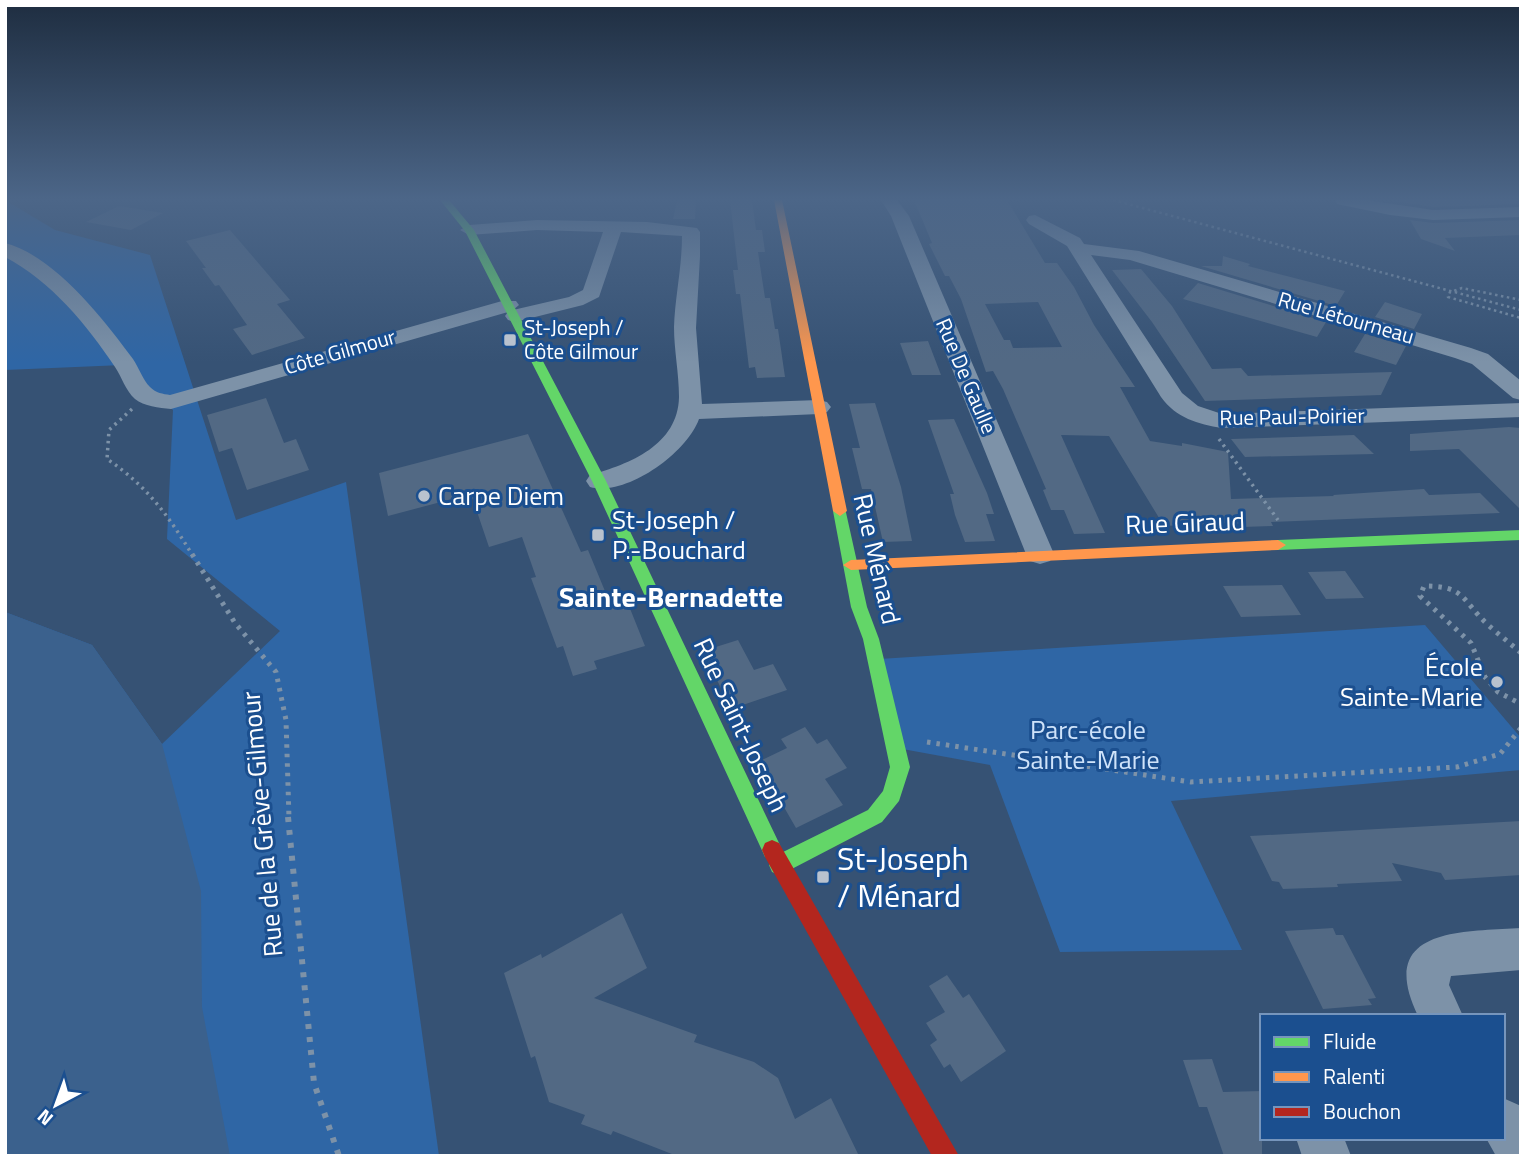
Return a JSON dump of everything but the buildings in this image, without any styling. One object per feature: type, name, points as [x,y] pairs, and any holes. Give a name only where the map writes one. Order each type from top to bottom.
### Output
[{"type":"street","points":[[14,254],[35,266],[85,312],[129,369],[135,386],[161,400]]},
{"type":"street","name":"Rue Saint-Joseph","points":[[482,254],[599,481],[779,865],[946,1156]]},
{"type":"street","name":"Côte Gilmour","points":[[161,400],[330,354],[512,311],[565,304],[592,293],[605,254]]},
{"type":"street","points":[[599,481],[634,469],[670,446],[683,429],[690,412],[685,327],[690,254]]},
{"type":"street","name":"Rue Ménard","points":[[779,865],[874,816],[892,795],[900,767],[851,565],[789,254]]},
{"type":"street","name":"Rue De Gaulle","points":[[916,254],[1040,554]]},
{"type":"street","name":"Rue Paul-Poirier","points":[[1081,254],[1173,397],[1184,410],[1203,418],[1222,421],[1521,410]]},
{"type":"street","name":"Rue Létourneau","points":[[1122,254],[1480,359],[1521,393]]},
{"type":"street","points":[[690,412],[819,407]]},
{"type":"street","name":"Rue Giraud","points":[[851,565],[1040,554],[1521,535]]},
{"type":"street","points":[[1440,1014],[1427,988],[1430,965],[1444,955],[1521,949]]},
{"type":"street","points":[[1505,1125],[1521,1151]]},
{"type":"path","points":[[1311,254],[1521,310]]},
{"type":"path","points":[[1450,292],[1462,289],[1521,300]]},
{"type":"path","points":[[1450,292],[1448,297],[1521,318]]},
{"type":"path","name":"Rue de la Grève-Gilmour","points":[[161,400],[130,411],[109,430],[107,459],[132,476],[165,511],[235,623],[276,672],[286,720],[289,837],[314,1083],[339,1156]]},
{"type":"path","points":[[1203,418],[1295,543]]},
{"type":"path","points":[[1521,653],[1485,622],[1464,596],[1445,586],[1424,586],[1420,596],[1471,643],[1485,677],[1498,692],[1521,704]]},
{"type":"path","points":[[895,739],[947,743],[1191,782],[1457,767],[1500,754],[1521,728]]},
{"type":"green space","points":[[5,254],[150,255],[236,520],[346,482],[439,1156],[5,1156],[5,612],[92,645],[162,744],[280,631],[167,539],[173,410],[123,365],[5,370]]},
{"type":"green space","name":"Parc-école Sainte-Marie","points":[[1425,625],[1521,738],[1521,770],[1171,801],[1242,950],[1060,952],[990,765],[897,748],[879,659]]},
{"type":"shaded area","points":[[5,612],[92,645],[162,744],[201,891],[202,1007],[230,1156],[5,1156]]},
{"type":"traffic: fast","points":[[482,254],[599,481],[772,850]]},
{"type":"traffic: fast","points":[[779,865],[875,816],[892,795],[900,767],[871,639],[859,607],[840,511]]},
{"type":"traffic: fast","points":[[1278,545],[1521,535]]},
{"type":"traffic: slow","points":[[789,254],[840,511]]},
{"type":"traffic: slow","points":[[851,565],[1278,545]]},
{"type":"traffic: jam","points":[[772,850],[946,1156]]},
{"type":"place","name":"St-Joseph / Côte Gilmour","points":[[510,340]]},
{"type":"place","name":"Carpe Diem","points":[[424,496]]},
{"type":"place","name":"St-Joseph / P.-Bouchard","points":[[598,535]]},
{"type":"place","name":"École Sainte-Marie","points":[[1497,682]]},
{"type":"place","name":"St-Joseph / Ménard","points":[[823,877]]},
{"type":"district","name":"Sainte-Bernadette","points":[[671,597]]}]
